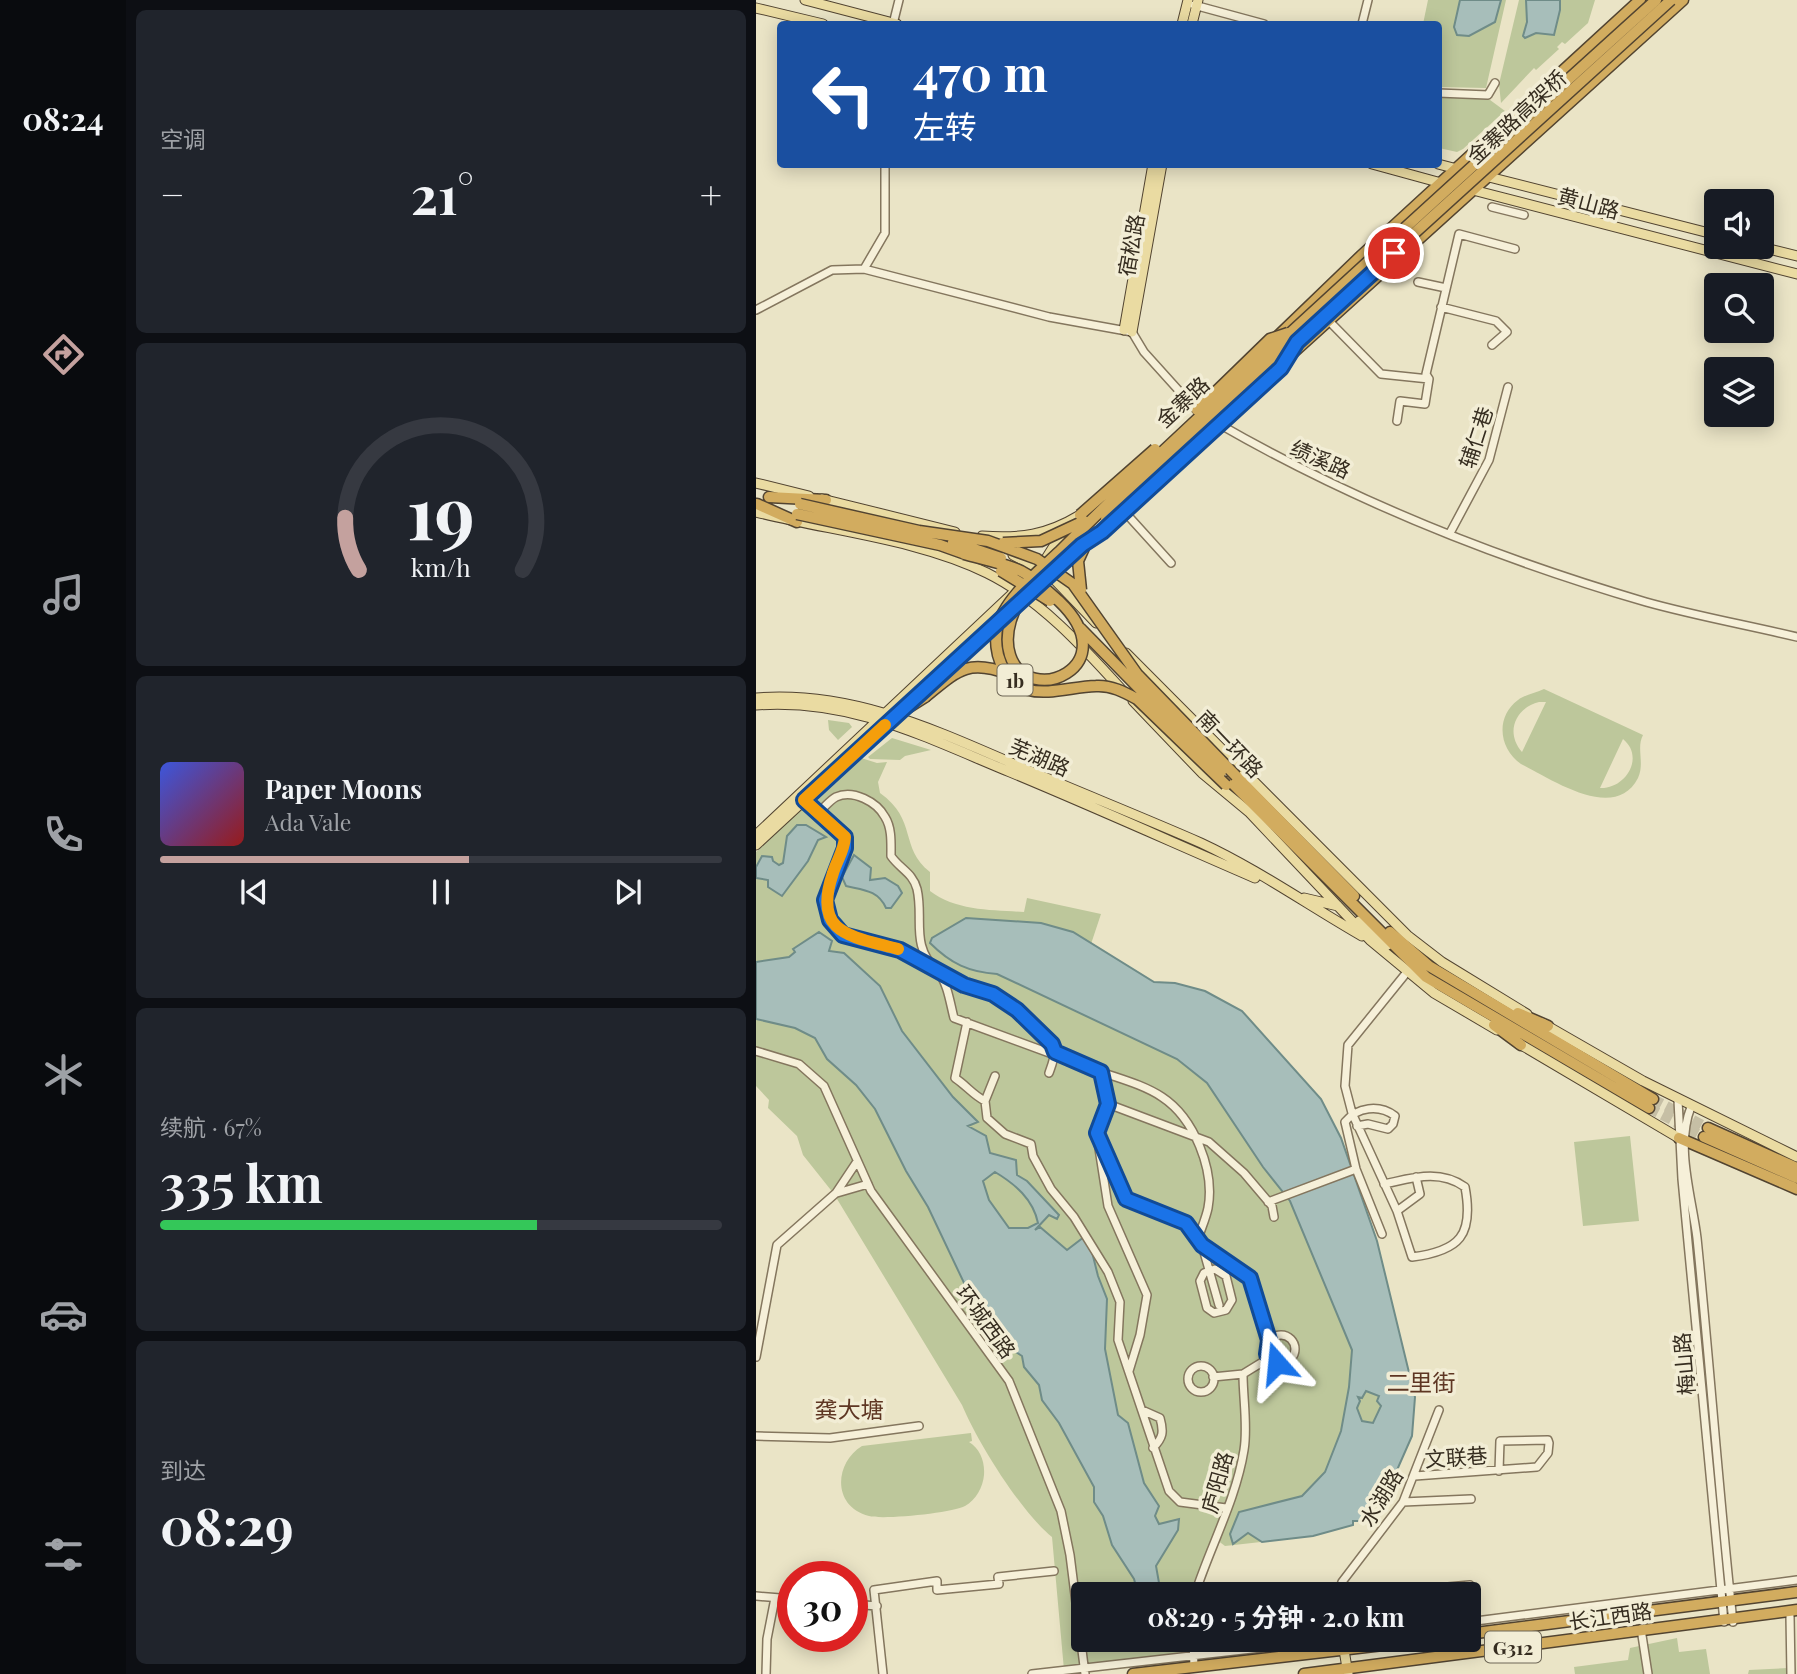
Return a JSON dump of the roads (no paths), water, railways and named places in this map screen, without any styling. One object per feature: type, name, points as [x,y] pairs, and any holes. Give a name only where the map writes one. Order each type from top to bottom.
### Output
[{"type":"highway","name":"金寨路","points":[[1273,341],[1640,0]]},
{"type":"highway","name":"金寨路高架桥","points":[[964,554],[1022,572],[1030,577],[1038,583],[1073,615],[1083,640],[1081,661],[1069,673],[1052,680],[1042,680],[1025,674],[1013,664],[1007,645],[1008,628],[1025,592],[1035,583],[1044,574],[1054,564],[1107,514],[1142,482],[1294,337],[1656,0]]},
{"type":"highway","name":"金寨路高架桥","points":[[1126,486],[1671,0]]},
{"type":"highway","points":[[1082,545],[1683,0]]},
{"type":"highway","points":[[1020,594],[1045,571],[1102,532],[1281,368],[1294,337],[1270,340],[1128,475],[1080,515]]},
{"type":"highway","points":[[1084,596],[1078,574],[1078,561],[1084,547],[1093,532],[1142,482]]},
{"type":"highway","points":[[988,541],[1024,543],[1053,537],[1084,521],[1126,486]]},
{"type":"highway","name":"1b","points":[[1126,486],[1013,598],[996,631],[998,654],[1008,674],[1028,690],[1054,694],[1097,686],[1124,691],[1233,779]]},
{"type":"highway","name":"南一环路","points":[[756,494],[769,497],[798,513],[988,541],[1038,559],[1065,577],[1084,596],[1137,674],[1265,813],[1426,977],[1651,1103],[1429,966],[1389,932],[1265,813]]},
{"type":"highway","points":[[769,497],[826,500]]},
{"type":"highway","name":"南一环路","points":[[756,504],[940,545],[1011,575],[1071,618],[1233,779]]},
{"type":"highway","points":[[886,718],[925,697],[958,670],[973,666],[989,666],[1032,685],[1046,688],[1063,684],[1085,663],[1088,646],[1082,621],[1064,597],[1023,565],[919,531]]},
{"type":"highway","points":[[1477,995],[1548,1026]]},
{"type":"highway","points":[[1456,996],[1521,1045]]},
{"type":"highway","points":[[1797,1168],[1706,1132],[1797,1178]]},
{"type":"highway","points":[[1682,1138],[1797,1189]]},
{"type":"highway","name":"长江西路","points":[[1481,1632],[1725,1596],[1797,1592]]},
{"type":"highway","name":"长江西路","points":[[1304,1674],[1341,1672],[1795,1614]]},
{"type":"highway","points":[[1133,1674],[1292,1652]]},
{"type":"main road","points":[[805,0],[883,21]]},
{"type":"main road","points":[[1183,21],[1192,2]]},
{"type":"main road","points":[[1192,2],[1192,21]]},
{"type":"main road","points":[[756,8],[810,21]]},
{"type":"main road","name":"黄山路","points":[[1442,165],[1704,232]]},
{"type":"main road","name":"宿松路","points":[[1128,331],[1152,168]]},
{"type":"main road","name":"宿松路","points":[[1128,331],[1161,168]]},
{"type":"main road","name":"黄山路","points":[[1387,168],[1797,274]]},
{"type":"main road","points":[[1774,250],[1797,256]]},
{"type":"main road","name":"金寨路","points":[[1045,571],[1054,546],[1273,341]]},
{"type":"main road","points":[[756,483],[963,534],[1015,539],[1037,535],[1080,515]]},
{"type":"main road","points":[[756,512],[798,513],[942,554],[988,573],[1020,594],[1075,640],[1202,773],[1249,812],[1328,894],[1426,977]]},
{"type":"main road","points":[[963,534],[1045,571],[1098,625],[1233,779],[1407,935],[1442,962],[1678,1100],[1797,1157]]},
{"type":"main road","points":[[1082,545],[1075,561],[1074,576],[1082,599],[1098,625]]},
{"type":"main road","points":[[756,835],[1020,594]]},
{"type":"main road","name":"芜湖路","points":[[756,698],[816,698],[860,705],[886,718],[1203,844],[1370,940]]},
{"type":"main road","name":"芜湖路","points":[[756,705],[821,706],[886,718]]},
{"type":"main road","points":[[756,845],[886,718]]},
{"type":"main road","points":[[1265,813],[1281,848]]},
{"type":"main road","points":[[1295,895],[1341,906],[1370,940],[1434,993],[1682,1138]]},
{"type":"main road","points":[[1339,1652],[1341,1672]]},
{"type":"street","points":[[895,21],[899,0]]},
{"type":"street","points":[[1363,21],[1367,0]]},
{"type":"street","points":[[1192,2],[1255,21]]},
{"type":"street","points":[[1442,93],[1488,96],[1495,82]]},
{"type":"street","points":[[864,269],[885,233],[885,168]]},
{"type":"street","points":[[1492,207],[1524,215]]},
{"type":"street","points":[[1397,421],[1400,401],[1425,404],[1429,379],[1426,374],[1459,234],[1515,249]]},
{"type":"street","points":[[756,310],[832,270],[864,269],[1049,317],[1128,331]]},
{"type":"street","points":[[1418,282],[1446,288]]},
{"type":"street","points":[[1441,307],[1496,321],[1507,332],[1493,345]]},
{"type":"street","points":[[1329,321],[1381,374],[1429,379]]},
{"type":"street","name":"绩溪路","points":[[1128,331],[1199,413],[1276,457],[1450,533],[1535,566],[1648,602],[1797,637]]},
{"type":"street","name":"辅仁巷","points":[[1450,533],[1489,460],[1508,387]]},
{"type":"street","points":[[1122,508],[1171,563]]},
{"type":"street","points":[[819,812],[836,797],[853,794],[871,802],[885,816],[891,833],[891,856],[914,882],[919,906],[917,930],[925,953],[945,985],[954,1018],[1055,1052],[1163,1097],[1190,1125],[1209,1188],[1208,1208],[1200,1242],[1219,1305]]},
{"type":"street","points":[[804,800],[845,837],[845,848],[825,900],[830,920],[843,935],[900,950],[964,985],[993,994],[1017,1010],[1052,1044],[1055,1052],[1049,1073]]},
{"type":"street","points":[[1384,1184],[1429,1174],[1452,1178],[1465,1186],[1470,1214],[1462,1235],[1447,1249],[1412,1257],[1397,1211],[1384,1184],[1357,1126],[1345,1086],[1348,1045],[1407,972]]},
{"type":"street","points":[[967,1022],[955,1078],[967,1086],[972,1094],[985,1101]]},
{"type":"street","name":"环城西路","points":[[756,1051],[788,1059],[812,1072],[829,1095],[856,1163],[868,1184],[1001,1369],[1021,1408],[1061,1511],[1070,1555],[1085,1671]]},
{"type":"street","points":[[1101,1072],[1108,1104],[1097,1133],[1108,1206],[1147,1295],[1140,1335],[1129,1371]]},
{"type":"street","points":[[995,1076],[985,1101],[987,1118],[1005,1134],[1031,1144],[1033,1156],[1051,1189],[1074,1217],[1108,1272],[1120,1303],[1118,1340],[1169,1492],[1180,1502],[1226,1508]]},
{"type":"street","name":"梅山路","points":[[1678,1100],[1728,1621]]},
{"type":"street","points":[[1108,1104],[1209,1142],[1244,1172],[1268,1202],[1274,1217]]},
{"type":"street","name":"梅山路","points":[[1682,1138],[1691,1107]]},
{"type":"street","points":[[1357,1126],[1368,1124],[1388,1129],[1395,1116],[1387,1110],[1371,1108],[1352,1113],[1345,1122],[1356,1169],[1382,1234]]},
{"type":"street","points":[[1097,1133],[1126,1199],[1186,1223],[1200,1242],[1250,1278],[1269,1340],[1266,1349],[1269,1358],[1282,1364],[1290,1360],[1295,1352],[1293,1342],[1286,1336],[1277,1335],[1269,1340]]},
{"type":"street","points":[[756,1357],[758,1326],[777,1245],[836,1193],[856,1163]]},
{"type":"street","points":[[1268,1202],[1356,1169]]},
{"type":"street","points":[[1397,1211],[1420,1194],[1416,1177]]},
{"type":"street","points":[[836,1193],[868,1184]]},
{"type":"street","points":[[1215,1269],[1226,1276],[1232,1300],[1226,1310],[1214,1313],[1207,1308],[1200,1281],[1209,1270],[1215,1269]]},
{"type":"street","points":[[1213,1377],[1243,1374],[1269,1358]]},
{"type":"street","name":"庐阳路","points":[[1200,1582],[1244,1450],[1243,1374]]},
{"type":"street","points":[[1142,1410],[1160,1418],[1164,1430],[1161,1439],[1153,1448]]},
{"type":"street","name":"水湖路","points":[[1342,1582],[1403,1502],[1439,1410]]},
{"type":"street","points":[[756,1436],[830,1438],[919,1426]]},
{"type":"street","name":"文联巷","points":[[1415,1476],[1499,1471],[1537,1467],[1548,1453],[1548,1440],[1500,1441],[1499,1471]]},
{"type":"street","points":[[1403,1502],[1471,1499]]},
{"type":"street","points":[[883,1674],[874,1590],[937,1581],[937,1590],[999,1584],[998,1577],[1054,1572]]},
{"type":"street","points":[[1481,1621],[1725,1596],[1797,1580]]},
{"type":"street","points":[[756,1596],[775,1598],[767,1639],[766,1674]]},
{"type":"street","points":[[868,1605],[877,1606]]},
{"type":"street","points":[[1791,1674],[1795,1614]]},
{"type":"street","points":[[1641,1632],[1648,1674]]},
{"type":"street","points":[[1194,1652],[1194,1667]]},
{"type":"street","points":[[1032,1674],[1085,1671],[1194,1655],[1237,1652]]},
{"type":"water","points":[[1460,0],[1501,0],[1495,22],[1469,36],[1457,35],[1454,27]]},
{"type":"water","points":[[1526,0],[1560,0],[1554,35],[1536,33],[1525,38],[1523,36],[1527,22]]},
{"type":"water","points":[[797,825],[806,825],[826,837],[818,840],[808,861],[782,896],[768,887],[768,880],[756,878],[756,867],[762,856],[772,857],[779,865],[783,863],[787,836]]},
{"type":"water","points":[[854,855],[871,868],[870,880],[885,878],[898,886],[902,893],[891,908],[886,908],[879,898],[869,892],[846,886],[842,877]]},
{"type":"water","points":[[966,918],[1041,923],[1073,932],[1154,982],[1175,983],[1205,991],[1242,1011],[1321,1099],[1341,1138],[1377,1241],[1415,1397],[1412,1436],[1382,1504],[1368,1506],[1362,1512],[1364,1521],[1353,1521],[1353,1525],[1313,1536],[1262,1542],[1248,1533],[1233,1544],[1230,1534],[1239,1512],[1302,1496],[1325,1472],[1341,1431],[1352,1350],[1290,1201],[1263,1167],[1207,1083],[1177,1059],[997,974],[969,969],[953,962],[930,943],[932,938]],"holes":[[[1366,1391],[1379,1396],[1377,1401],[1381,1406],[1373,1423],[1362,1421],[1357,1408],[1360,1401],[1358,1397],[1362,1398]]]},
{"type":"water","points":[[819,932],[832,941],[829,951],[844,953],[880,986],[902,1031],[953,1097],[978,1122],[968,1126],[986,1136],[990,1153],[1016,1160],[1017,1175],[1027,1181],[1059,1215],[1057,1219],[1049,1215],[1035,1230],[1040,1227],[1067,1250],[1084,1237],[1091,1248],[1107,1299],[1105,1349],[1118,1415],[1128,1423],[1144,1483],[1159,1506],[1155,1516],[1159,1524],[1179,1519],[1178,1530],[1156,1566],[1159,1582],[1135,1582],[1112,1545],[1103,1516],[1094,1502],[1094,1487],[1059,1423],[1042,1400],[1039,1385],[1024,1367],[1022,1356],[1016,1352],[1000,1323],[965,1285],[928,1207],[906,1171],[875,1109],[856,1085],[827,1059],[815,1038],[795,1028],[756,1019],[756,962],[789,957],[795,952],[793,949]],"holes":[[[995,1172],[1016,1187],[1036,1214],[1038,1223],[1028,1228],[1009,1228],[989,1200],[983,1181]]]},
{"type":"tunnel","points":[[1653,1099],[1708,1128]]},
{"type":"tunnel","points":[[1649,1108],[1704,1137]]},
{"type":"district","name":"二里街","points":[[1421,1381]]},
{"type":"district","name":"龚大塘","points":[[849,1408]]}]
